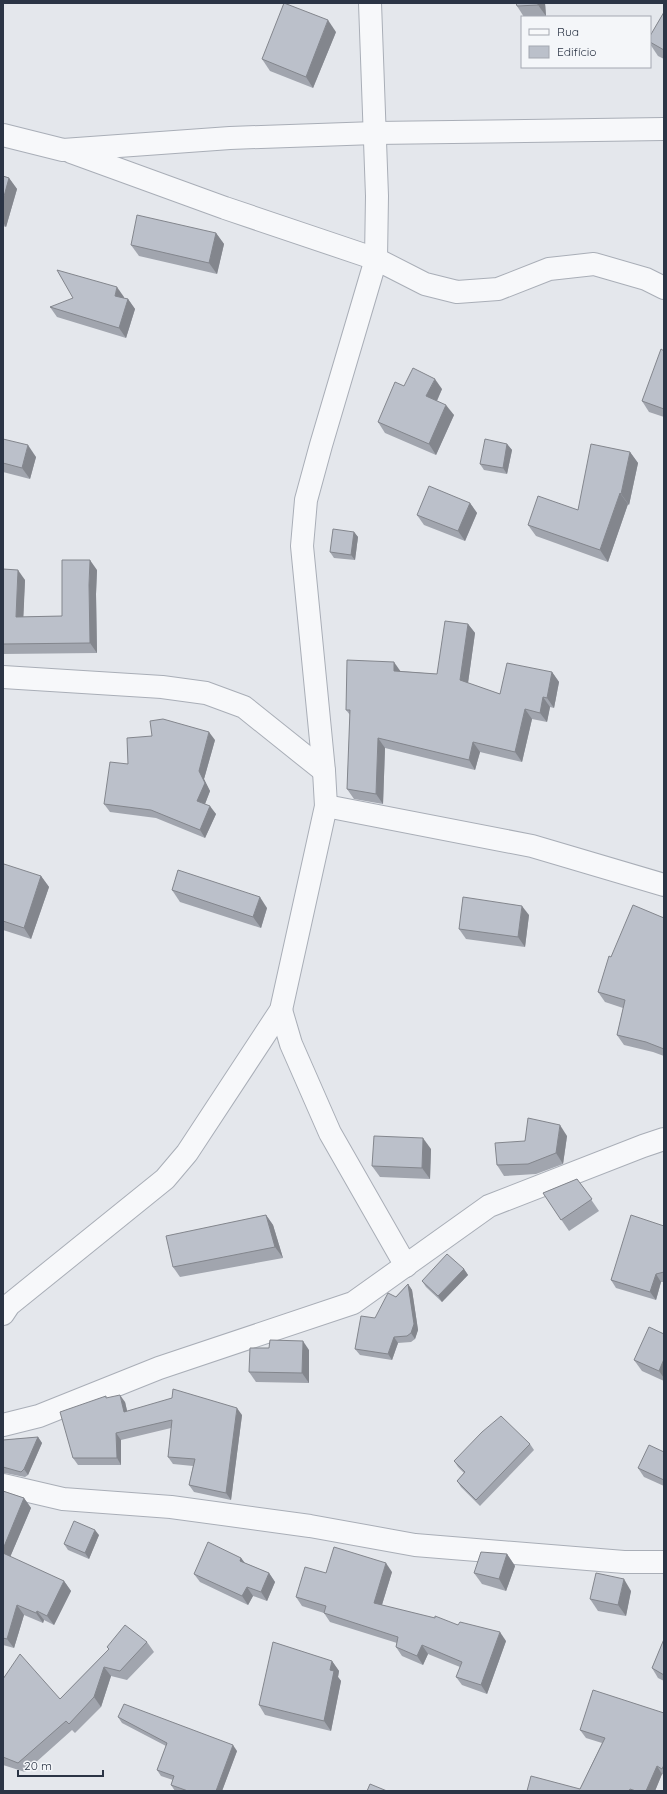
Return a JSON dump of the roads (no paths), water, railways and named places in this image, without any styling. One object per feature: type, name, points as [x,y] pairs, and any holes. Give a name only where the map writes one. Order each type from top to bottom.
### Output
[{"type":"street","points":[[3,1314],[9,1304],[166,1179],[187,1153],[281,1010],[326,806],[324,771],[302,546],[306,500],[376,259],[377,196],[370,3]]},
{"type":"street","points":[[63,150],[230,138],[375,133],[664,130]]},
{"type":"street","points":[[3,135],[63,150],[225,208],[376,259],[425,284],[457,292],[498,289],[549,269],[594,264],[646,279],[664,288]]},
{"type":"street","points":[[3,677],[162,687],[206,693],[244,707],[324,771]]},
{"type":"street","points":[[326,806],[532,846],[664,885]]},
{"type":"street","points":[[281,1010],[291,1044],[330,1133],[406,1266]]},
{"type":"street","points":[[3,1425],[39,1416],[159,1368],[353,1303],[489,1206],[664,1139]]},
{"type":"street","points":[[3,1485],[63,1499],[179,1508],[310,1526],[415,1545],[624,1562],[664,1562]]}]
